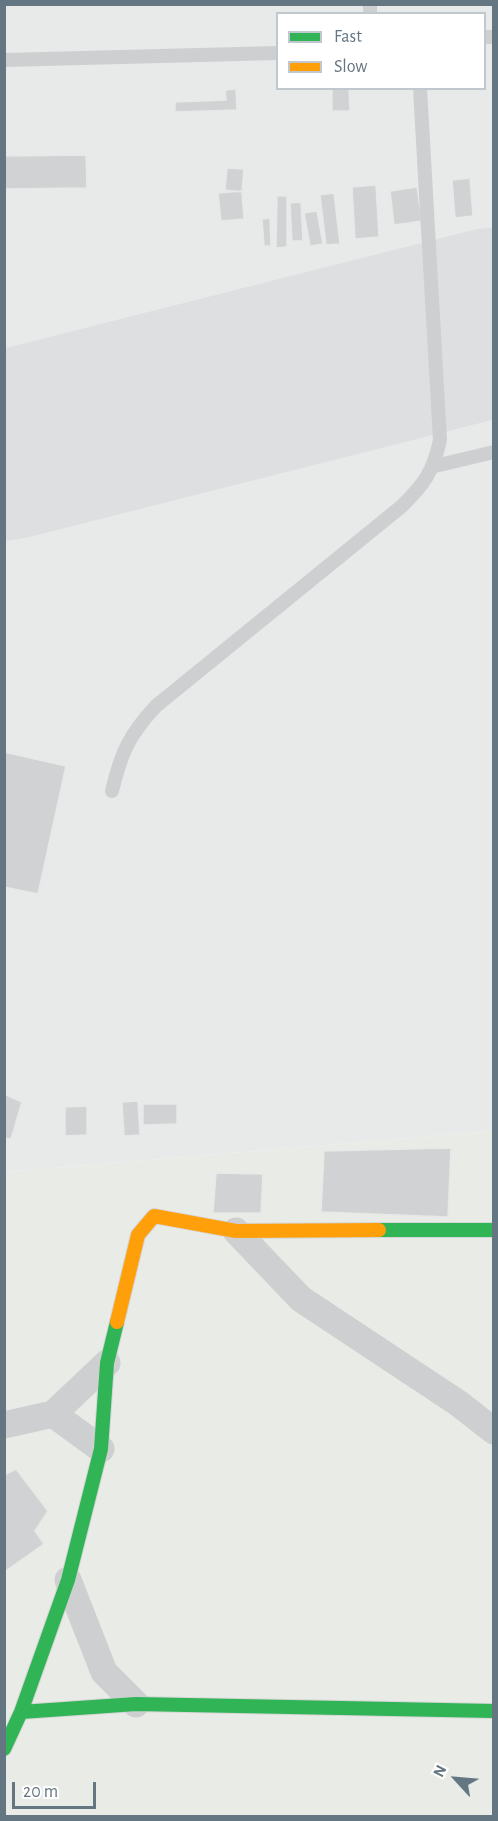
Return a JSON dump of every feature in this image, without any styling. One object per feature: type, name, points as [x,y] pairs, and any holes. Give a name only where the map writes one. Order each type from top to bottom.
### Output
[{"type":"street","points":[[4,1749],[21,1712],[68,1580],[101,1449],[107,1363],[138,1235],[154,1216],[236,1231],[494,1230]]},
{"type":"street","points":[[236,1231],[301,1299],[458,1404],[494,1431]]},
{"type":"street","points":[[4,1425],[53,1414],[107,1363]]},
{"type":"street","points":[[53,1414],[101,1449]]},
{"type":"street","points":[[68,1580],[104,1672],[136,1704]]},
{"type":"street","points":[[21,1712],[136,1704],[494,1711]]},
{"type":"lane","points":[[4,60],[276,53]]},
{"type":"lane","points":[[112,791],[121,754],[135,729],[156,706],[402,506],[422,486],[435,466],[440,440],[420,90]]},
{"type":"lane","points":[[435,466],[494,453]]},
{"type":"shaded area","points":[[5,5],[493,5],[493,1131],[5,1172]]},
{"type":"shaded area","points":[[493,1131],[493,1816],[5,1816],[5,1172]]},
{"type":"building","points":[[236,89],[237,110],[175,112],[175,102],[226,100],[225,90]]},
{"type":"building","points":[[332,90],[349,90],[350,111],[332,111]]},
{"type":"building","points":[[86,155],[87,188],[4,189],[4,156]]},
{"type":"building","points":[[227,168],[244,169],[242,192],[225,190]]},
{"type":"building","points":[[470,178],[473,216],[455,218],[452,180]]},
{"type":"building","points":[[376,185],[379,237],[355,239],[352,187]]},
{"type":"building","points":[[417,187],[422,221],[394,225],[390,191]]},
{"type":"building","points":[[242,191],[244,219],[221,221],[218,193]]},
{"type":"building","points":[[334,193],[340,244],[326,245],[320,195]]},
{"type":"building","points":[[277,196],[287,196],[287,247],[276,248]]},
{"type":"building","points":[[301,202],[303,241],[292,241],[290,203]]},
{"type":"building","points":[[317,211],[323,244],[310,246],[304,213]]},
{"type":"building","points":[[270,218],[271,246],[264,246],[262,219]]},
{"type":"building","points":[[4,752],[66,766],[38,894],[4,887]]},
{"type":"building","points":[[4,1094],[22,1102],[11,1139],[4,1138]]},
{"type":"building","points":[[138,1101],[140,1135],[124,1136],[122,1102]]},
{"type":"building","points":[[143,1104],[177,1104],[177,1124],[143,1125]]},
{"type":"building","points":[[87,1106],[87,1135],[65,1136],[65,1107]]},
{"type":"building","points":[[451,1148],[448,1217],[321,1212],[324,1151]]},
{"type":"building","points":[[216,1173],[263,1174],[261,1213],[213,1213]]},
{"type":"building","points":[[16,1469],[48,1511],[35,1531],[44,1544],[4,1572],[4,1475]]},
{"type":"runway","points":[[4,446],[494,322]]},
{"type":"traffic: fast","points":[[379,1230],[494,1230]]},
{"type":"traffic: fast","points":[[4,1749],[21,1712],[68,1580],[101,1449],[107,1363],[117,1322]]},
{"type":"traffic: fast","points":[[21,1712],[136,1704],[494,1711]]},
{"type":"traffic: slow","points":[[117,1322],[138,1235],[154,1216],[236,1231],[379,1230]]}]
